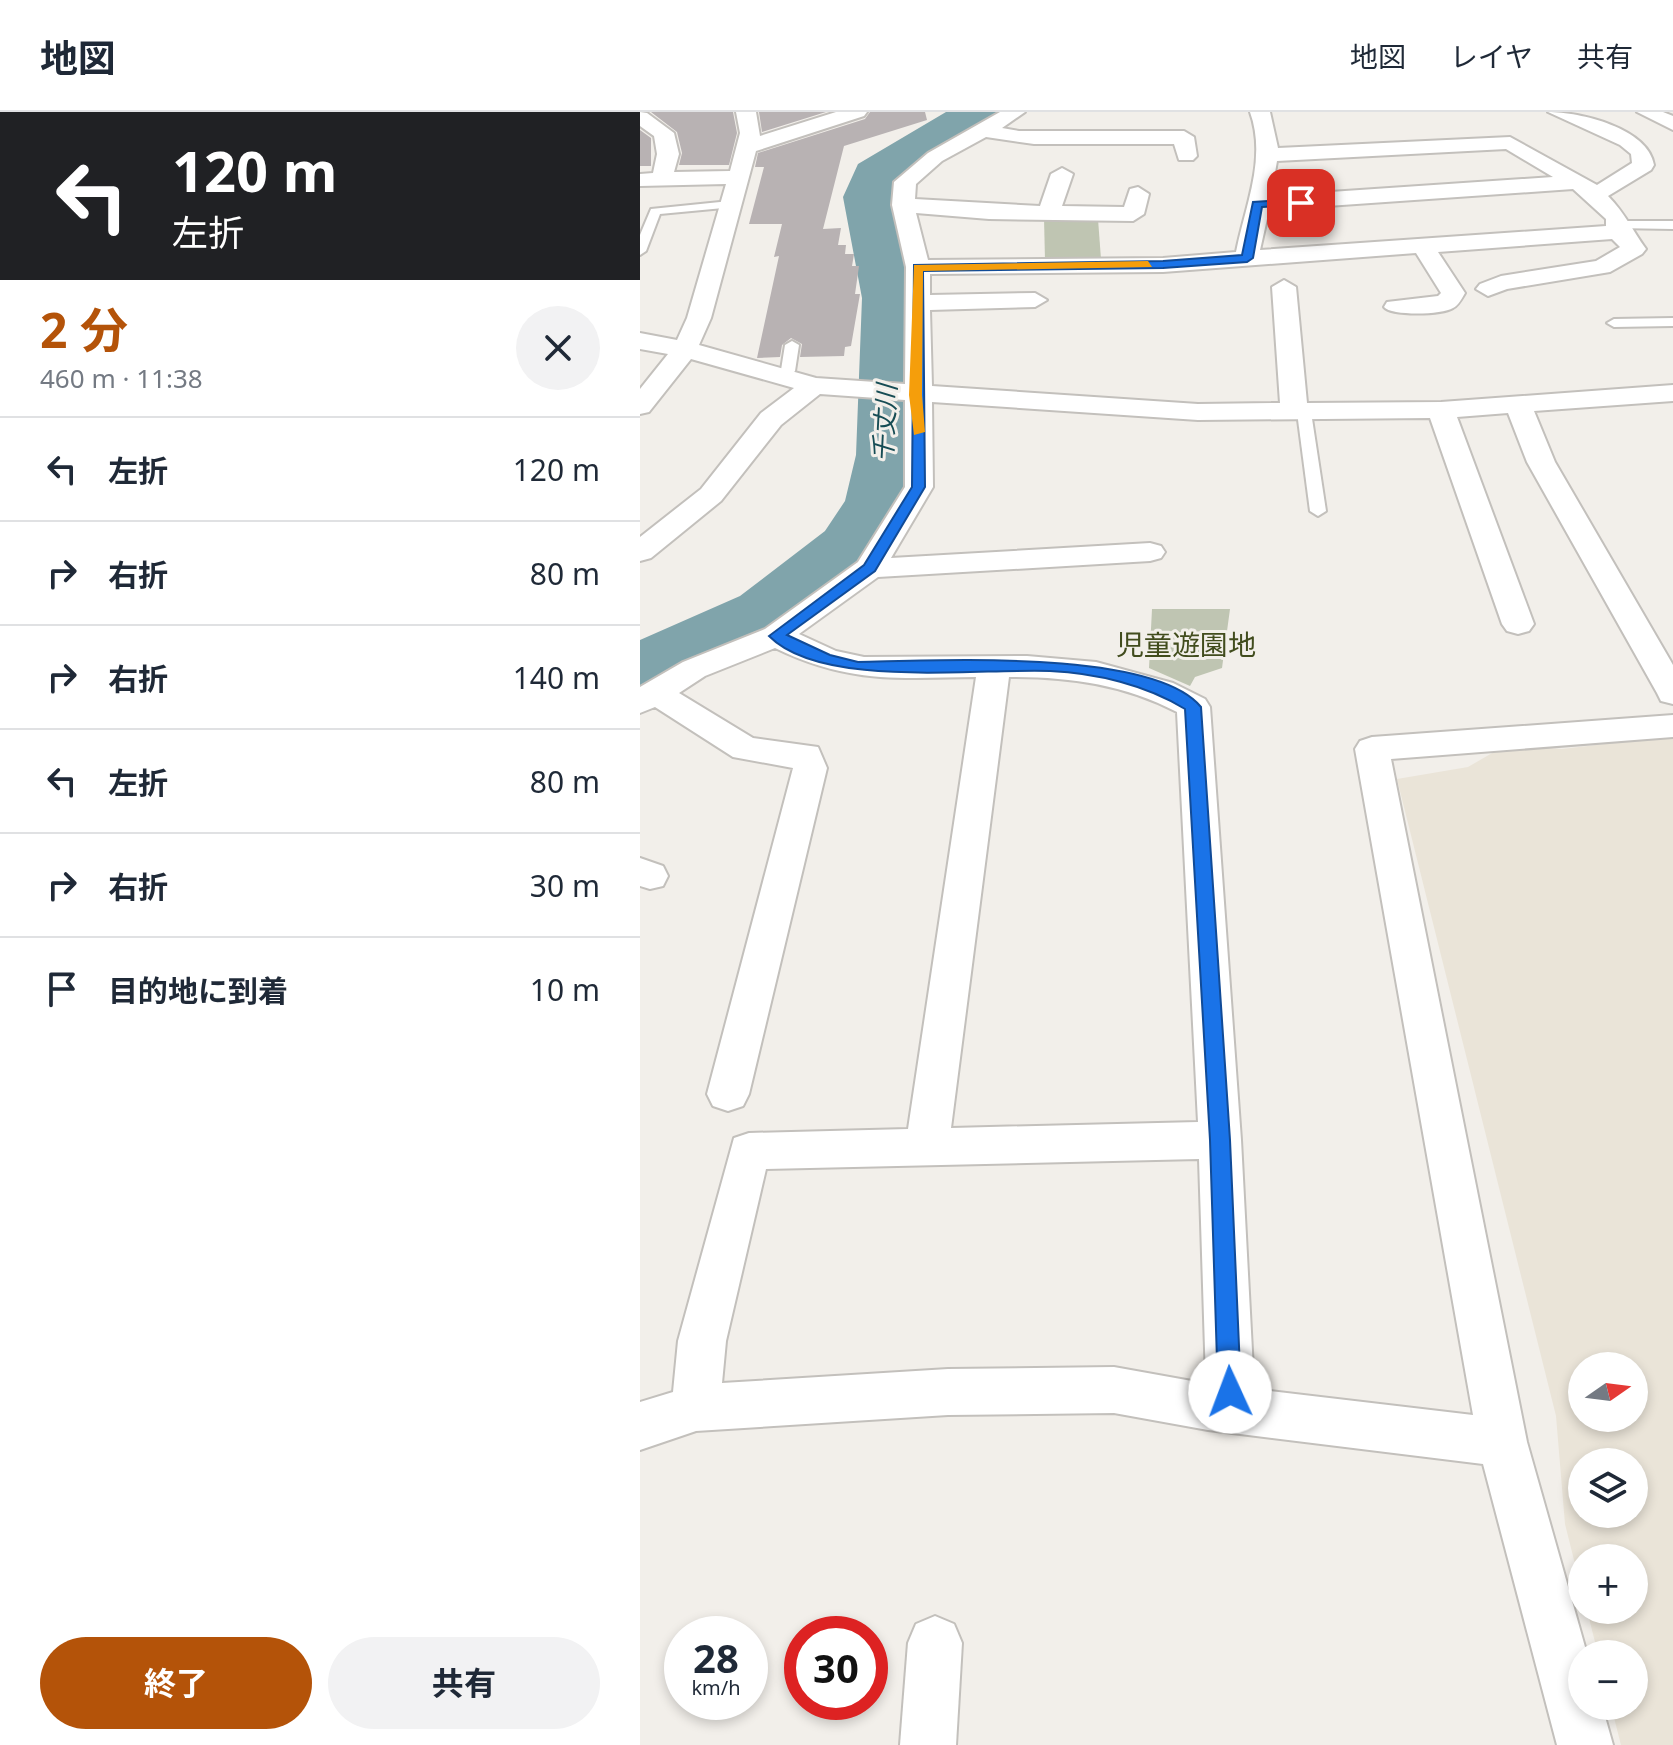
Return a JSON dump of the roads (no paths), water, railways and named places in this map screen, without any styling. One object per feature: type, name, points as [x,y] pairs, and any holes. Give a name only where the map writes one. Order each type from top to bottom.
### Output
[{"type":"street","points":[[640,406],[685,349],[699,318],[747,147],[750,133],[746,112]]},
{"type":"street","points":[[747,147],[857,112]]},
{"type":"street","points":[[648,698],[694,669],[776,636],[870,568],[919,487],[906,394],[918,303],[918,267],[903,205],[905,182],[935,157],[1015,112]]},
{"type":"street","points":[[1247,258],[1268,155],[1268,124],[1260,112]]},
{"type":"street","points":[[1257,204],[1607,189],[1643,165],[1641,152],[1627,141],[1558,112]]},
{"type":"street","points":[[1647,112],[1673,124]]},
{"type":"street","points":[[640,117],[664,133],[668,154],[651,179]]},
{"type":"street","points":[[985,130],[1020,140],[1107,136],[1153,140],[1184,137],[1186,156]]},
{"type":"street","points":[[1268,155],[1510,143],[1545,134]]},
{"type":"street","points":[[1488,289],[1501,283],[1602,267],[1634,249],[1618,228],[1617,218],[1585,188],[1510,143]]},
{"type":"street","points":[[1048,214],[1062,174]]},
{"type":"street","points":[[651,179],[738,177]]},
{"type":"street","points":[[903,205],[1048,214],[1133,214],[1138,194]]},
{"type":"street","points":[[918,267],[1163,265],[1618,228]]},
{"type":"street","points":[[1396,307],[1445,303],[1453,293],[1423,246]]},
{"type":"street","points":[[1284,287],[1299,412]]},
{"type":"street","points":[[918,303],[1035,300]]},
{"type":"street","points":[[640,341],[685,349],[814,386],[1198,412],[1441,410],[1673,393]]},
{"type":"street","points":[[640,552],[711,495],[771,419],[814,386]]},
{"type":"street","points":[[1518,405],[1541,462],[1673,693]]},
{"type":"street","points":[[1441,410],[1518,624]]},
{"type":"street","points":[[870,568],[1150,552]]},
{"type":"street","points":[[776,636],[825,659],[858,667],[1053,666],[1119,677],[1167,691],[1193,707],[1220,1140],[1230,1392],[1208,1407]]},
{"type":"street","points":[[927,1147],[994,667]]},
{"type":"street","points":[[648,698],[745,749],[806,755],[810,768],[728,1094]]},
{"type":"street","points":[[1585,1745],[1502,1442],[1372,749],[1673,726]]},
{"type":"street","points":[[696,1408],[702,1341],[749,1151],[1220,1140]]},
{"type":"street","points":[[640,1426],[696,1408],[948,1392],[1098,1390],[1208,1407],[1502,1442]]},
{"type":"street","points":[[928,1745],[935,1643]]},
{"type":"lane","points":[[640,251],[655,211],[730,205]]},
{"type":"lane","points":[[1618,228],[1673,225]]},
{"type":"lane","points":[[1614,323],[1673,322]]},
{"type":"lane","points":[[781,377],[788,371],[792,345]]},
{"type":"lane","points":[[1299,412],[1318,511]]},
{"type":"waterway","name":"千丈川","points":[[640,666],[764,611],[811,577],[848,544],[876,501],[886,455],[888,298],[867,197],[874,174],[884,166],[978,112]]},
{"type":"park label","name":"児童遊園地","points":[[1186,644]]}]
